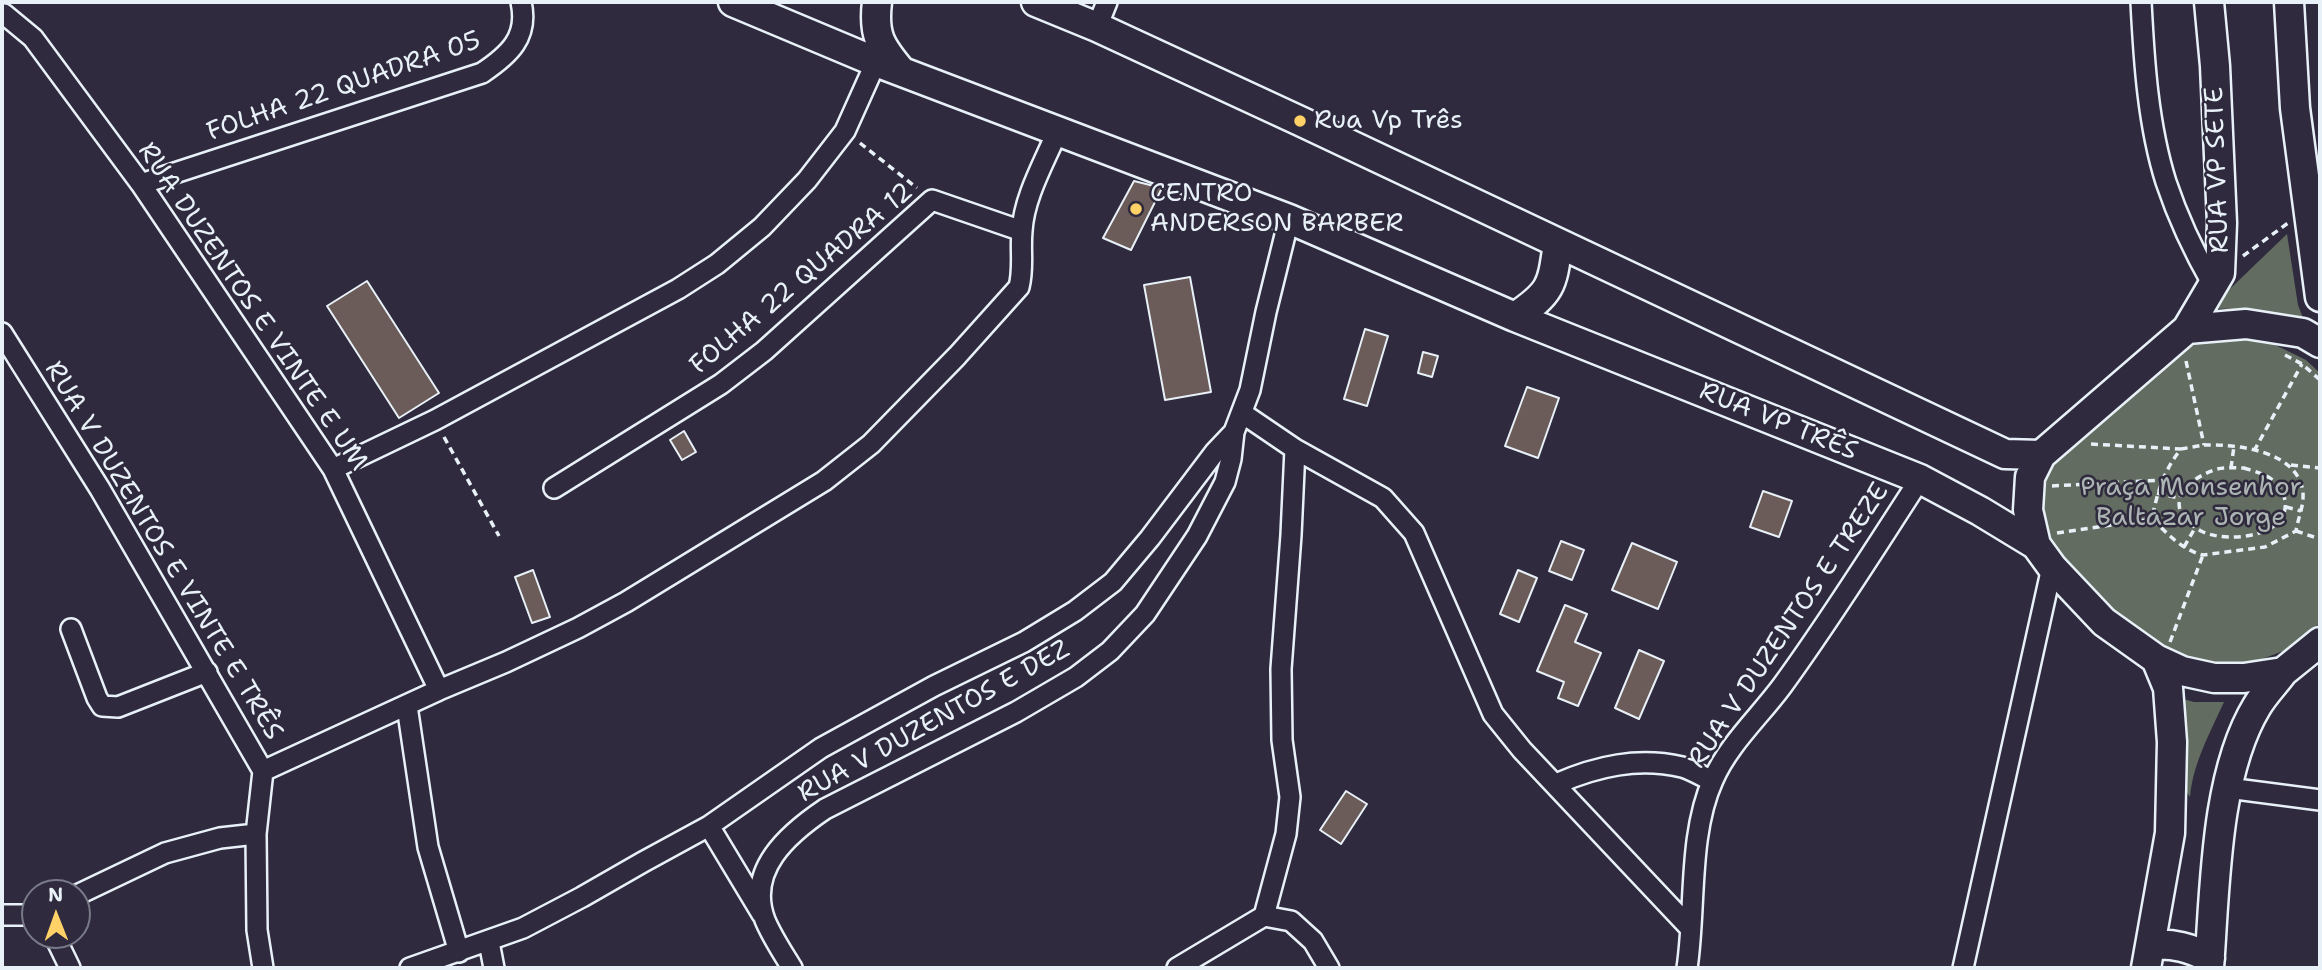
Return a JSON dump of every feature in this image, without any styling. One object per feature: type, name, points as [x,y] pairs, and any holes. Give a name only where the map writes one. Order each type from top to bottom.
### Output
[{"type":"main road","points":[[877,2],[877,35],[889,67]]},
{"type":"main road","points":[[1036,2],[1102,14],[1558,243],[2006,454],[2040,455],[2030,477],[2028,510],[2048,548]]},
{"type":"main road","name":"RUA VP SETE","points":[[2040,455],[2187,329],[2216,279],[2222,223],[2215,66],[2209,2]]},
{"type":"main road","points":[[2289,2],[2295,108],[2315,207],[2320,297]]},
{"type":"main road","name":"RUA VP TRÊS","points":[[739,3],[889,67],[1289,219],[1515,317],[1920,479],[2048,548],[2104,622],[2162,653],[2182,671],[2214,678],[2244,678],[2283,672]]},
{"type":"main road","points":[[1515,317],[1544,294],[1552,282],[1558,243]]},
{"type":"main road","points":[[2187,329],[2246,324],[2303,333],[2320,343]]},
{"type":"main road","points":[[2210,963],[2215,871],[2228,788],[2240,742],[2257,706],[2283,672],[2320,642]]},
{"type":"main road","points":[[2148,956],[2170,833],[2172,755],[2168,688],[2162,653]]},
{"type":"main road","points":[[2148,956],[2178,945],[2189,947],[2210,963]]},
{"type":"street","name":"FOLHA 22 QUADRA 05","points":[[141,184],[482,73],[503,59],[515,46],[521,27],[521,2]]},
{"type":"street","points":[[2141,2],[2143,49],[2152,118],[2166,181],[2193,251],[2216,279]]},
{"type":"street","name":"RUA DUZENTOS E VINTE E UM","points":[[5,11],[33,38],[141,184],[333,469],[439,690]]},
{"type":"street","points":[[333,469],[435,420],[678,289],[717,264],[762,227],[807,180],[889,67]]},
{"type":"street","points":[[263,771],[506,662],[625,603],[824,481],[871,444],[957,356],[1019,287],[1023,272],[1021,231],[1027,204],[1057,132]]},
{"type":"street","name":"FOLHA 22 QUADRA 12","points":[[554,488],[721,384],[764,351],[932,200],[1021,231]]},
{"type":"street","name":"RUA V DUZENTOS E DEZ","points":[[792,968],[764,918],[761,894],[766,865],[785,840],[800,825],[825,809],[1016,712],[1076,677],[1110,651],[1145,614],[1197,536],[1225,482],[1234,432],[1250,390],[1289,219]]},
{"type":"street","name":"RUA V DUZENTOS E VINTE E TRÊS","points":[[2,333],[100,489],[263,771],[256,834],[257,930],[263,968]]},
{"type":"street","points":[[1242,413],[1295,449],[1383,498],[1415,533],[1493,714],[1522,750],[1690,928]]},
{"type":"street","points":[[410,968],[523,928],[709,826],[821,748],[934,686],[1024,642],[1075,611],[1113,582],[1164,521],[1215,452],[1234,432]]},
{"type":"street","points":[[1264,916],[1286,834],[1290,797],[1282,740],[1280,670],[1295,449]]},
{"type":"street","name":"RUA V DUZENTOS E TREZE","points":[[1686,968],[1692,882],[1702,815],[1712,781],[1723,762],[1781,687],[1920,479]]},
{"type":"street","points":[[1963,968],[2048,548]]},
{"type":"street","points":[[71,629],[102,706],[118,708],[207,672]]},
{"type":"street","points":[[407,706],[428,847],[459,952]]},
{"type":"street","points":[[1556,784],[1609,765],[1649,763],[1684,768],[1712,781]]},
{"type":"street","points":[[2228,788],[2320,800]]},
{"type":"street","points":[[709,826],[764,918]]},
{"type":"street","points":[[91,888],[166,853],[220,838],[256,834]]},
{"type":"street","points":[[2,915],[21,915]]},
{"type":"street","points":[[1177,968],[1264,916],[1291,921],[1313,941],[1329,968]]},
{"type":"street","points":[[489,942],[494,968]]},
{"type":"street","points":[[61,949],[70,968]]},
{"type":"path","points":[[845,131],[932,200]]},
{"type":"path","points":[[2216,279],[2315,207]]},
{"type":"path","points":[[2280,352],[2302,364],[2320,380]]},
{"type":"path","points":[[2186,360],[2204,445]]},
{"type":"path","points":[[2254,451],[2302,364]]},
{"type":"path","points":[[435,420],[499,536]]},
{"type":"path","points":[[2080,444],[2181,449],[2204,445],[2234,446],[2281,459],[2290,465],[2303,491],[2296,531]]},
{"type":"path","points":[[2231,468],[2234,446]]},
{"type":"path","points":[[2152,519],[2162,480],[2181,449]]},
{"type":"path","points":[[2290,465],[2320,468]]},
{"type":"path","points":[[2231,468],[2244,468],[2265,475],[2280,487],[2286,502],[2284,513],[2273,525],[2250,537],[2208,535],[2182,514],[2178,498],[2191,481],[2219,469],[2231,468]]},
{"type":"path","points":[[2052,486],[2162,480]]},
{"type":"path","points":[[2157,493],[2178,498]]},
{"type":"path","points":[[2285,507],[2301,510]]},
{"type":"path","points":[[2048,548],[2152,519]]},
{"type":"path","points":[[2152,519],[2184,547],[2203,555],[2265,547],[2296,531],[2320,539]]},
{"type":"path","points":[[2184,547],[2195,527]]},
{"type":"path","points":[[2162,653],[2203,555]]},
{"type":"green space","points":[[2287,234],[2298,305],[2307,328],[2260,312],[2209,309]]},
{"type":"green space","name":"Praça Monsenhor Baltazar Jorge","points":[[2202,337],[2263,339],[2306,360],[2320,373],[2320,623],[2286,650],[2246,665],[2193,666],[2133,630],[2035,529],[2036,479],[2173,347]]},
{"type":"green space","points":[[2176,697],[2194,702],[2224,702],[2198,760],[2190,797],[2180,782]]},
{"type":"building","points":[[1134,181],[1162,188],[1131,250],[1103,238]]},
{"type":"building","points":[[1190,277],[1211,392],[1165,400],[1144,285]]},
{"type":"building","points":[[367,281],[439,393],[399,418],[327,306]]},
{"type":"building","points":[[1365,329],[1388,336],[1367,406],[1344,399]]},
{"type":"building","points":[[1423,352],[1438,356],[1432,377],[1418,373]]},
{"type":"building","points":[[1527,387],[1559,398],[1538,458],[1505,446]]},
{"type":"building","points":[[684,431],[696,452],[682,460],[670,440]]},
{"type":"building","points":[[1763,491],[1792,501],[1779,537],[1750,527]]},
{"type":"building","points":[[1561,541],[1584,550],[1572,580],[1549,571]]},
{"type":"building","points":[[1632,543],[1677,562],[1658,609],[1612,590]]},
{"type":"building","points":[[533,570],[550,617],[532,623],[515,577]]},
{"type":"building","points":[[1518,570],[1537,578],[1519,622],[1500,614]]},
{"type":"building","points":[[1565,605],[1587,614],[1575,642],[1601,653],[1578,706],[1558,698],[1564,682],[1537,671]]},
{"type":"building","points":[[1639,650],[1664,661],[1639,719],[1615,708]]},
{"type":"building","points":[[1346,791],[1367,804],[1341,844],[1320,830]]},
{"type":"place","name":"Rua Vp Três","points":[[1300,121]]},
{"type":"place","name":"CENTRO ANDERSON BARBER","points":[[1136,209]]}]
